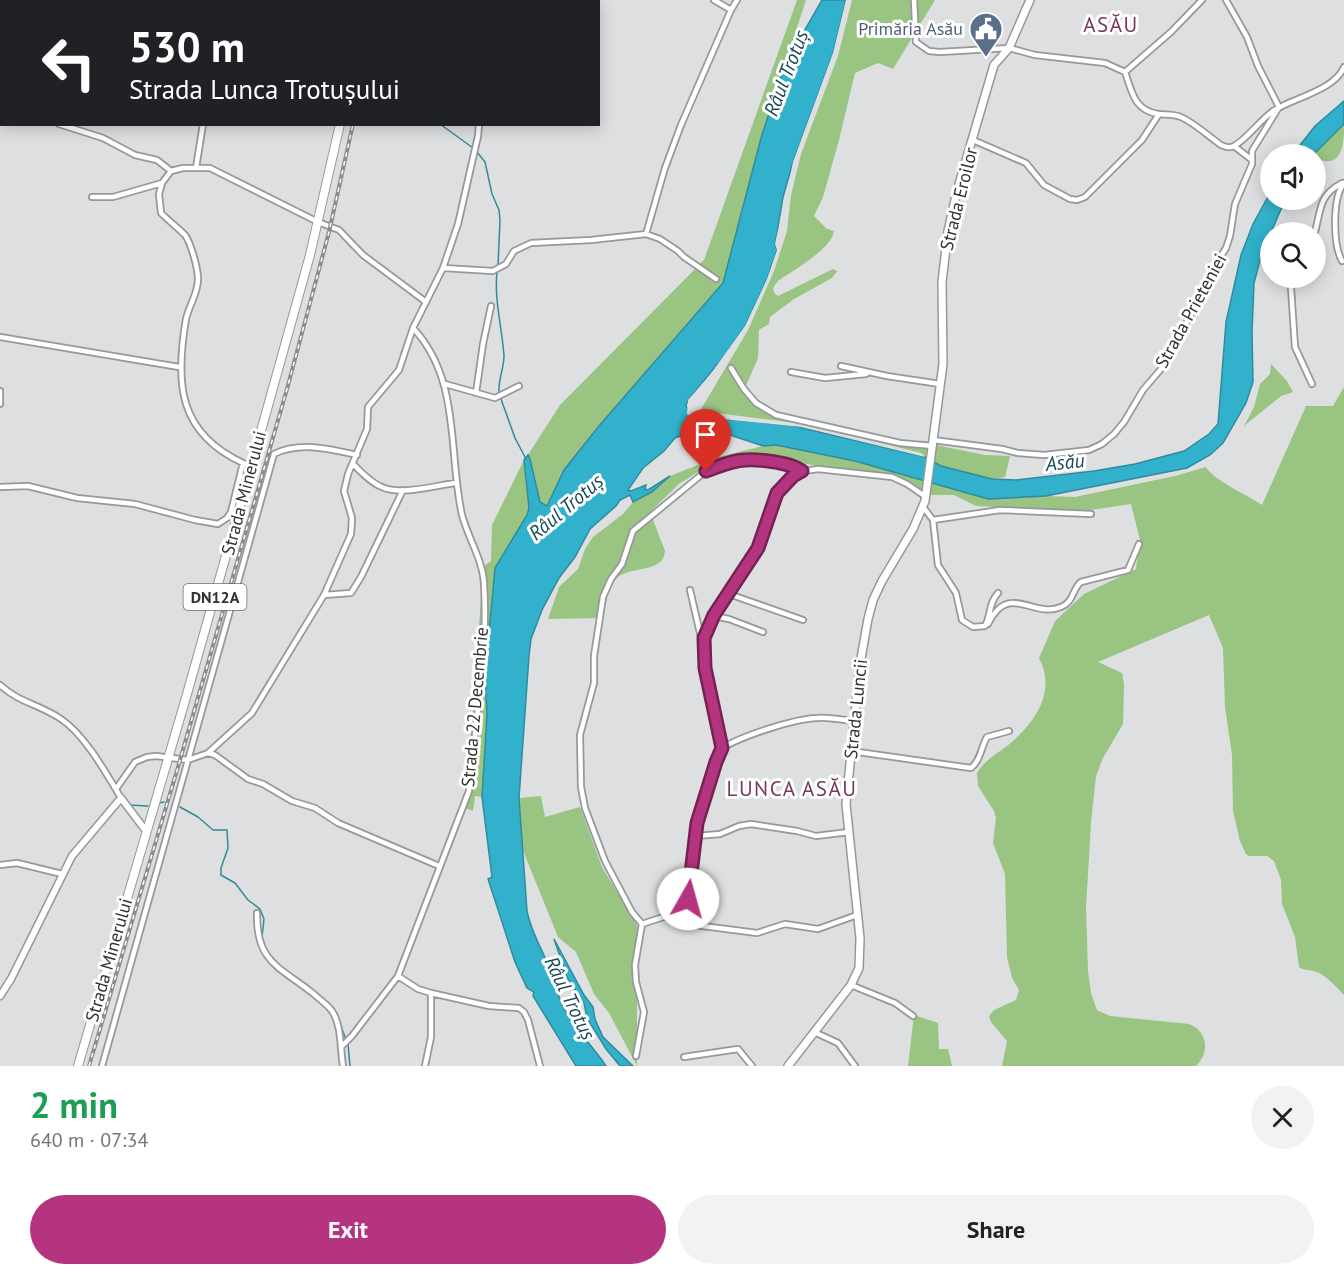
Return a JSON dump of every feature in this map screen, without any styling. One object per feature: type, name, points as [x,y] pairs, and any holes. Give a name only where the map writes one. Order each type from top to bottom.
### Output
[{"type":"main road","name":"Strada Eroilor","points":[[928,486],[943,356],[942,282],[954,204],[994,65],[1009,48],[1030,0]]},
{"type":"main road","name":"Strada Minerului","points":[[78,1066],[251,467],[318,222],[340,126]]},
{"type":"main road","name":"Strada Luncii","points":[[788,1066],[851,985],[859,968],[861,957],[846,797],[856,694],[870,610],[877,591],[913,529],[923,507],[928,486]]},
{"type":"street","points":[[714,0],[731,10]]},
{"type":"street","points":[[646,234],[665,168],[681,125],[737,0]]},
{"type":"street","points":[[914,0],[914,34],[916,42],[922,48],[940,52],[1009,48],[1035,55],[1105,63],[1125,72],[1137,104],[1142,109],[1182,118],[1227,147],[1234,146],[1260,121],[1279,107],[1333,81],[1341,74],[1344,67]]},
{"type":"street","points":[[1125,72],[1171,32],[1202,0]]},
{"type":"street","points":[[1226,0],[1247,37],[1258,66],[1279,107]]},
{"type":"street","name":"Strada Prieteniei","points":[[731,368],[749,396],[761,407],[776,415],[900,443],[933,443],[1044,455],[1089,450],[1108,439],[1124,422],[1137,398],[1162,369],[1172,353],[1228,242],[1235,204],[1251,170],[1252,152],[1279,107]]},
{"type":"street","points":[[973,140],[1026,163],[1044,185],[1070,199],[1077,200],[1085,196],[1135,147],[1159,114]]},
{"type":"street","points":[[65,126],[103,138],[135,155],[157,160],[171,171]]},
{"type":"street","points":[[196,168],[203,126]]},
{"type":"street","points":[[116,789],[135,762],[147,757],[189,760],[208,753],[252,713],[324,595],[351,534],[352,518],[344,491],[348,474],[367,429],[368,406],[399,370],[413,328],[443,268],[458,224],[479,126]]},
{"type":"street","points":[[1234,146],[1252,160]]},
{"type":"street","points":[[251,467],[214,447],[196,428],[189,413],[179,367],[187,316],[197,290],[197,272],[186,237],[161,213],[159,194],[162,183],[171,171],[183,168],[210,168],[318,222],[339,230],[363,255],[426,302]]},
{"type":"street","points":[[92,196],[112,197],[162,183]]},
{"type":"street","points":[[1317,222],[1321,205],[1327,193],[1344,183]]},
{"type":"street","points":[[1342,261],[1336,247],[1335,225],[1338,193],[1344,183]]},
{"type":"street","points":[[443,268],[494,271],[506,264],[514,251],[531,243],[646,234],[660,239],[716,279]]},
{"type":"street","points":[[1291,288],[1295,347],[1312,384]]},
{"type":"street","points":[[476,393],[491,306]]},
{"type":"street","name":"Strada 22 Decembrie","points":[[345,1043],[398,976],[469,791],[483,640],[484,583],[463,517],[456,483],[451,418],[445,384],[423,339],[413,328]]},
{"type":"street","points":[[0,337],[179,367]]},
{"type":"street","points":[[841,366],[940,384]]},
{"type":"street","points":[[791,372],[825,378],[878,374]]},
{"type":"street","points":[[445,384],[495,398],[519,386]]},
{"type":"street","points":[[0,391],[0,404]]},
{"type":"street","name":"Strada Minerului","points":[[102,1066],[274,454],[286,448],[319,447],[357,455]]},
{"type":"street","points":[[636,1056],[644,1012],[636,982],[642,924],[632,912],[605,861],[585,808],[581,787],[580,735],[594,683],[594,656],[603,597],[622,564],[633,531],[706,471],[746,458],[794,465],[802,471]]},
{"type":"street","points":[[0,487],[28,486],[77,498],[135,504],[218,524],[231,512],[243,463]]},
{"type":"street","points":[[353,464],[381,487],[403,490],[456,483]]},
{"type":"street","points":[[703,646],[705,635],[714,616],[758,548],[777,493],[793,476],[802,471],[818,469],[892,477],[926,497]]},
{"type":"street","points":[[324,595],[351,593],[384,533],[403,490]]},
{"type":"street","points":[[923,507],[933,520],[938,566],[956,593],[960,616],[973,627],[988,624],[998,609],[1010,603],[1022,602],[1048,609],[1065,605],[1081,582],[1128,570],[1139,544]]},
{"type":"street","points":[[933,520],[1000,510],[1091,514]]},
{"type":"street","points":[[690,590],[722,748],[697,823],[684,919],[691,924],[757,933],[785,924],[818,929],[857,915]]},
{"type":"street","points":[[988,624],[991,603],[998,593]]},
{"type":"street","points":[[729,594],[803,620]]},
{"type":"street","points":[[714,616],[729,619],[763,632]]},
{"type":"street","points":[[0,685],[20,700],[46,710],[65,721],[85,745],[146,831]]},
{"type":"street","points":[[722,748],[808,718],[855,721]]},
{"type":"street","points":[[851,751],[971,768],[978,763],[981,746],[987,737],[1009,731]]},
{"type":"street","points":[[208,753],[215,755],[248,779],[292,801],[315,808],[338,822],[439,866]]},
{"type":"street","points":[[0,996],[11,980],[72,856],[121,798]]},
{"type":"street","points":[[696,836],[720,834],[751,824],[816,836],[849,832]]},
{"type":"street","points":[[0,865],[17,863],[62,874]]},
{"type":"street","points":[[642,924],[685,910]]},
{"type":"street","points":[[257,913],[256,931],[266,957],[332,1011],[345,1043],[343,1066]]},
{"type":"street","points":[[398,976],[418,989],[431,993],[482,1004],[519,1008],[528,1020],[540,1066]]},
{"type":"street","points":[[851,985],[895,1003],[913,1016]]},
{"type":"street","points":[[425,1066],[430,1036],[431,993]]},
{"type":"street","points":[[814,1032],[838,1043],[855,1066]]},
{"type":"street","points":[[684,1058],[738,1049],[752,1066]]},
{"type":"green space","points":[[797,0],[806,0],[761,138],[724,283],[599,426],[564,470],[547,507],[540,502],[528,455],[560,405],[704,260]]},
{"type":"green space","points":[[852,0],[935,0],[893,69],[878,63],[855,73],[823,197],[814,216],[827,229],[834,231],[832,238],[819,252],[778,281],[773,288],[774,293],[778,296],[833,269],[837,271],[832,278],[794,299],[770,317],[769,324],[759,330],[758,358],[745,388],[766,407],[786,415],[899,440],[985,455],[1010,456],[1005,477],[992,479],[971,475],[941,466],[920,453],[803,424],[700,411],[748,330],[774,271],[787,231],[791,195],[801,154],[838,56]]},
{"type":"green space","points":[[1344,124],[1341,152],[1335,159],[1326,161],[1326,144],[1324,144]]},
{"type":"green space","points":[[1271,364],[1287,381],[1293,392],[1281,396],[1244,426],[1254,407],[1260,384],[1270,374]]},
{"type":"green space","points":[[1344,387],[1344,995],[1321,974],[1299,967],[1295,937],[1282,904],[1281,880],[1274,861],[1267,856],[1249,856],[1240,841],[1233,811],[1232,755],[1225,707],[1223,648],[1209,615],[1098,662],[1122,673],[1124,684],[1123,724],[1103,758],[1096,776],[1091,822],[1086,908],[1091,993],[1097,1010],[1110,1016],[1189,1024],[1195,1027],[1205,1043],[1203,1055],[1196,1066],[1002,1066],[1007,1041],[991,1022],[989,1016],[994,1010],[1016,1000],[1019,990],[1012,978],[1007,957],[1005,874],[993,843],[996,818],[978,786],[977,773],[985,763],[1022,732],[1036,714],[1045,693],[1044,670],[1039,658],[1055,621],[1084,594],[1136,569],[1140,540],[1131,504],[1084,511],[976,506],[954,495],[932,495],[891,480],[770,457],[743,455],[712,463],[679,484],[650,512],[665,551],[663,558],[653,566],[631,571],[614,581],[609,591],[603,618],[548,619],[559,587],[578,569],[585,549],[593,537],[623,514],[633,502],[652,492],[670,476],[718,457],[776,445],[855,461],[988,499],[1075,497],[1175,476],[1206,467],[1223,482],[1262,505],[1306,406],[1333,406]]},
{"type":"green space","points":[[524,460],[530,503],[527,515],[495,568],[485,677],[487,714],[482,797],[475,796],[473,811],[460,806],[466,789],[471,748],[483,567],[491,561],[492,525]]},
{"type":"green space","points":[[541,796],[545,817],[580,807],[602,867],[637,925],[637,1066],[609,1013],[594,994],[576,952],[558,937],[522,848],[519,798]]},
{"type":"green space","points":[[914,1015],[938,1023],[939,1049],[948,1049],[952,1066],[908,1066]]},
{"type":"water","name":"Râul Trotuș","points":[[822,0],[846,0],[833,53],[793,162],[783,197],[775,244],[777,250],[767,279],[745,326],[725,355],[688,400],[686,406],[692,416],[790,425],[925,457],[941,466],[992,479],[1016,480],[1094,471],[1135,464],[1184,451],[1209,434],[1218,424],[1226,322],[1241,255],[1261,210],[1281,210],[1275,222],[1260,222],[1260,260],[1254,283],[1253,382],[1246,403],[1223,443],[1210,455],[1187,468],[1046,496],[988,499],[855,461],[776,445],[763,446],[730,435],[695,430],[675,438],[664,451],[643,468],[628,490],[646,485],[645,489],[648,490],[670,476],[652,492],[633,502],[630,495],[620,500],[590,529],[542,610],[531,639],[529,656],[519,798],[527,911],[564,1009],[606,1066],[576,1066],[533,996],[534,992],[527,988],[515,962],[488,879],[492,877],[482,797],[487,714],[485,677],[495,568],[527,515],[529,508],[524,460],[528,455],[540,502],[547,506],[564,470],[599,426],[723,283],[761,138],[795,35],[803,33]]},
{"type":"water","points":[[1344,101],[1344,124],[1324,144],[1301,144],[1315,126]]},
{"type":"water","points":[[554,939],[584,995],[593,1007],[595,1019],[603,1037],[633,1066],[620,1066],[606,1049],[587,1018],[584,1003],[568,980]]},
{"type":"pier","points":[[846,0],[849,0],[836,54],[808,125],[786,198],[793,162],[833,53]]},
{"type":"pier","points":[[781,228],[778,244],[780,251],[770,280],[747,327],[727,357],[696,392],[690,401],[690,412],[803,424],[921,453],[925,457],[802,427],[687,414],[688,400],[710,375],[745,326],[767,279],[777,250],[775,244],[778,230]]},
{"type":"waterway","points":[[443,126],[473,148]]},
{"type":"waterway","points":[[477,152],[485,162],[492,194],[499,210],[498,266]]},
{"type":"waterway","points":[[497,272],[497,303],[504,356],[499,393]]},
{"type":"waterway","points":[[501,399],[515,438],[526,459]]},
{"type":"waterway","points":[[159,803],[164,802]]},
{"type":"waterway","points":[[129,805],[148,806]]},
{"type":"waterway","points":[[180,807],[198,817],[213,830],[227,830],[228,848],[221,875],[235,883],[248,900],[260,909],[264,919],[262,937]]},
{"type":"waterway","points":[[293,976],[329,1004]]},
{"type":"waterway","points":[[338,1019],[346,1039]]},
{"type":"waterway","points":[[348,1044],[350,1066]]},
{"type":"railway","points":[[89,1066],[287,389],[329,232],[353,126]]},
{"type":"place","name":"Primăria Asău","points":[[986,58]]},
{"type":"district","name":"ASĂU","points":[[1111,25]]},
{"type":"district","name":"LUNCA ASĂU","points":[[792,789]]},
{"type":"route","points":[[688,899],[697,823],[722,748],[705,668],[704,638],[714,615],[753,559],[777,493],[793,476],[802,471],[794,465],[746,458],[706,471]]},
{"type":"water label","name":"Asău","points":[[1065,462]]}]
